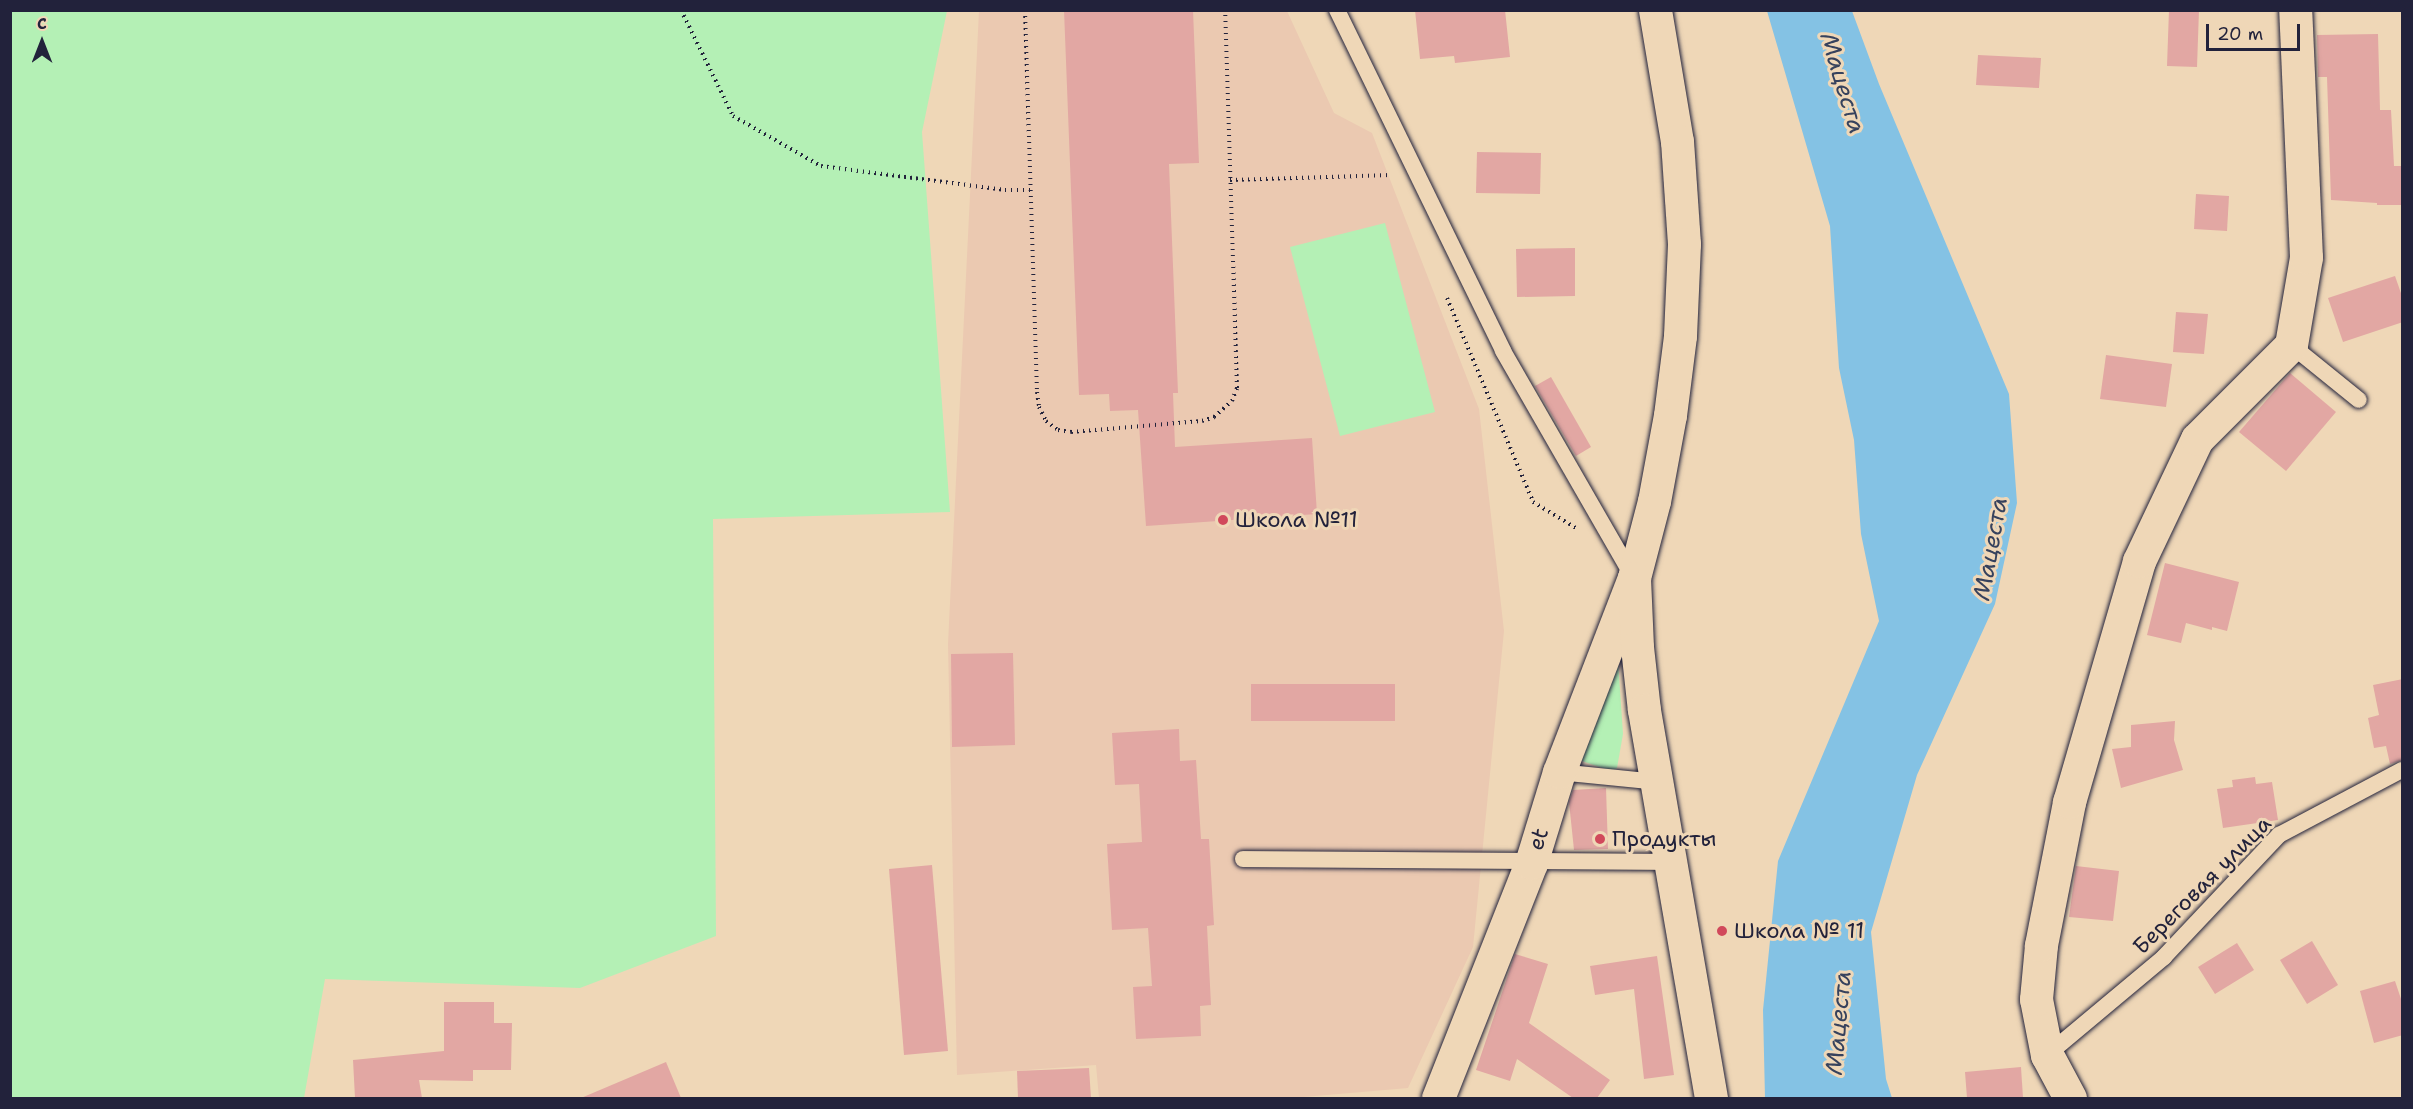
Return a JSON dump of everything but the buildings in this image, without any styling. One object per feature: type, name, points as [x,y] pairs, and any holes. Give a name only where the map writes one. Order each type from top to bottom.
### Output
[{"type":"street","points":[[1655,10],[1677,141],[1684,244],[1680,336],[1670,415],[1654,501],[1634,578],[1644,710],[1711,1098]]},
{"type":"street","points":[[2070,1098],[2047,1054],[2036,999],[2041,945],[2069,802],[2139,561],[2197,439],[2291,345],[2306,257],[2295,10]]},
{"type":"street","name":"et","points":[[1438,1098],[1531,863],[1559,772],[1634,578]]},
{"type":"lane","points":[[1337,10],[1503,351],[1634,578]]},
{"type":"lane","points":[[2291,345],[2360,400]]},
{"type":"lane","name":"Береговая улица","points":[[2047,1054],[2164,957],[2279,835],[2403,770]]},
{"type":"lane","points":[[1559,772],[1658,782]]},
{"type":"lane","points":[[1243,859],[1531,863],[1672,862]]},
{"type":"path","points":[[681,10],[732,116],[821,166],[1005,190],[1031,190]]},
{"type":"path","points":[[1025,10],[1039,407],[1046,421],[1058,430],[1071,432],[1202,421],[1214,417],[1232,401],[1237,388],[1225,10]]},
{"type":"path","points":[[1230,180],[1395,175]]},
{"type":"shaded area","name":"Школа №11","points":[[979,11],[1287,11],[1334,113],[1372,133],[1479,409],[1504,631],[1473,947],[1408,1088],[1292,1098],[1099,1098],[1096,1065],[957,1075],[948,644]]},
{"type":"green space","points":[[10,11],[947,11],[922,132],[950,512],[713,519],[716,936],[580,988],[325,979],[304,1098],[11,1098]]},
{"type":"green space","points":[[1385,223],[1435,412],[1340,436],[1290,247]]},
{"type":"green space","points":[[1618,661],[1623,734],[1617,768],[1611,771],[1582,761],[1580,756]]},
{"type":"water","name":"Мацеста","points":[[1767,11],[1852,11],[1879,84],[2009,394],[2017,503],[1995,604],[1917,775],[1871,932],[1886,1079],[1892,1098],[1765,1098],[1763,1010],[1778,861],[1879,621],[1861,534],[1854,440],[1839,368],[1830,226]]},
{"type":"place","name":"Школа №11","points":[[1223,520]]},
{"type":"place","name":"Продукты","points":[[1600,839]]},
{"type":"place","name":"Школа № 11","points":[[1722,931]]}]
